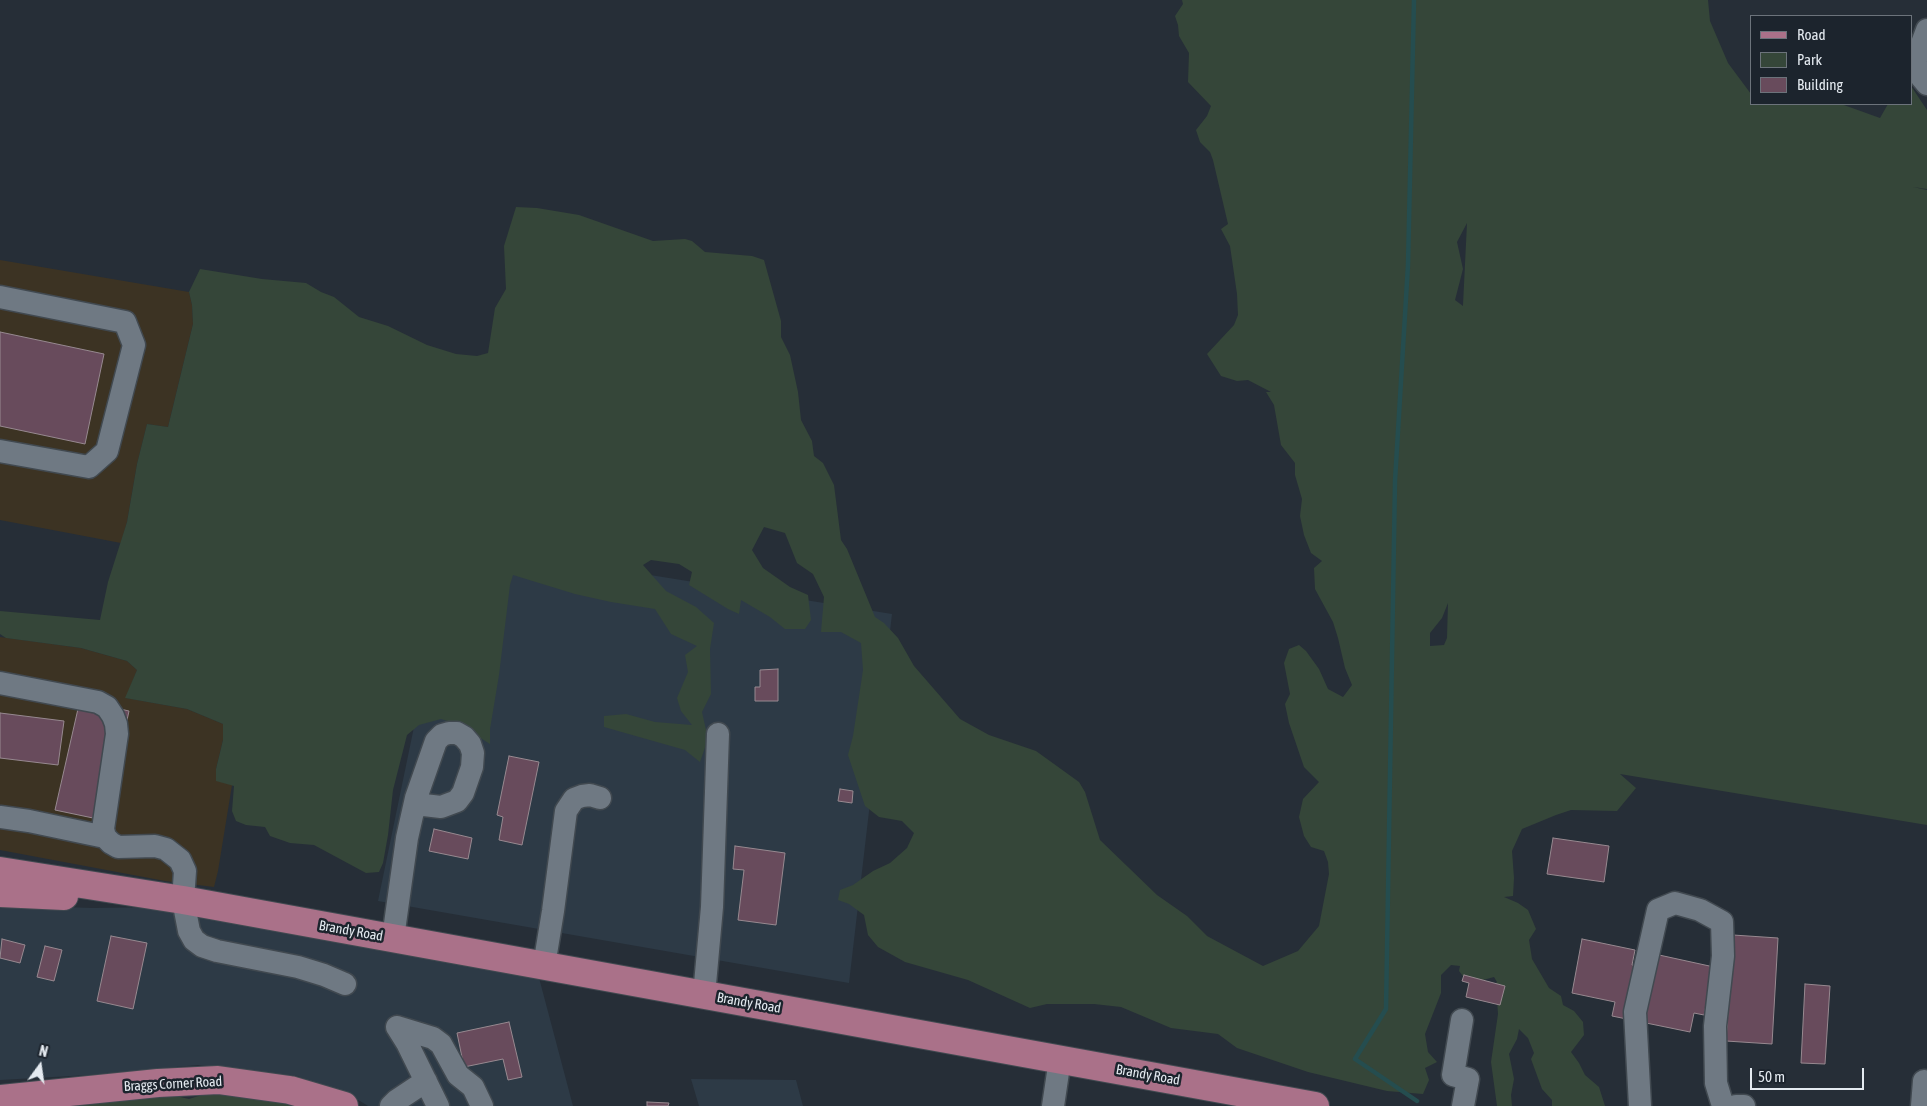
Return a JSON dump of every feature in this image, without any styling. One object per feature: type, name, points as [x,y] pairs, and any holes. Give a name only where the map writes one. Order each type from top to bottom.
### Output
[{"type":"main road","name":"Brandy Road","points":[[0,871],[183,900],[1315,1106]]},
{"type":"main road","name":"Brandy Road","points":[[0,893],[183,900]]},
{"type":"main road","name":"Braggs Corner Road","points":[[0,1099],[158,1083],[218,1080],[290,1090],[344,1106]]},
{"type":"street","points":[[1927,30],[1916,62],[1922,78],[1927,84]]},
{"type":"street","points":[[0,297],[125,322],[134,345],[107,451],[89,467],[0,451]]},
{"type":"street","points":[[0,683],[98,702],[107,707],[116,724],[117,734],[103,829],[106,837],[118,847],[154,846],[166,849],[180,860],[185,871],[183,900],[189,931],[194,940],[202,946],[235,956],[298,967],[345,984]]},
{"type":"street","points":[[704,995],[712,907],[718,734]]},
{"type":"street","points":[[544,966],[566,811],[574,799],[590,795],[600,798]]},
{"type":"street","points":[[393,938],[407,838],[415,804]]},
{"type":"street","points":[[0,817],[106,837]]},
{"type":"street","points":[[1640,1106],[1635,1012],[1658,910],[1675,904],[1700,910],[1722,922],[1722,956],[1715,1026],[1716,1083],[1723,1106]]},
{"type":"street","points":[[1462,1020],[1453,1075],[1468,1079],[1463,1106]]},
{"type":"street","points":[[438,1106],[407,1043],[397,1027],[433,1038],[441,1044],[458,1075],[473,1087],[482,1106]]},
{"type":"street","points":[[1053,1106],[1060,1059]]},
{"type":"street","points":[[391,1106],[426,1081]]},
{"type":"street","points":[[1922,1106],[1924,1082]]},
{"type":"street","points":[[1736,1106],[1744,1106]]},
{"type":"shaded area","points":[[0,260],[189,292],[193,324],[168,427],[147,424],[121,543],[0,520]]},
{"type":"shaded area","points":[[452,543],[892,614],[849,983],[378,901]]},
{"type":"shaded area","points":[[0,637],[81,648],[127,661],[137,670],[126,698],[187,709],[223,724],[223,740],[216,769],[232,785],[214,887],[165,881],[0,850]]},
{"type":"shaded area","points":[[0,905],[93,908],[166,907],[538,974],[573,1106],[368,1106],[297,1076],[198,1065],[89,1075],[0,1080]]},
{"type":"shaded area","points":[[691,1079],[796,1080],[803,1106],[699,1106]]},
{"type":"green space","points":[[1182,0],[1708,0],[1710,21],[1728,63],[1750,93],[1750,105],[1844,105],[1880,118],[1887,105],[1912,105],[1912,88],[1927,110],[1927,189],[1913,187],[1927,190],[1927,825],[1620,774],[1636,788],[1617,811],[1571,810],[1522,829],[1512,851],[1513,896],[1504,897],[1528,910],[1536,929],[1529,940],[1532,959],[1549,988],[1561,996],[1563,1005],[1574,1011],[1583,1022],[1584,1035],[1571,1052],[1585,1075],[1599,1087],[1605,1106],[1552,1106],[1552,1100],[1542,1089],[1531,1059],[1534,1053],[1528,1038],[1519,1029],[1517,1039],[1509,1054],[1514,1079],[1511,1095],[1512,1106],[1497,1106],[1491,1062],[1498,1014],[1497,999],[1490,990],[1497,982],[1494,977],[1472,983],[1466,980],[1459,971],[1460,966],[1451,965],[1441,975],[1441,993],[1425,1034],[1428,1052],[1437,1062],[1425,1068],[1429,1080],[1423,1094],[1387,1091],[1308,1072],[1237,1048],[1218,1034],[1171,1028],[1121,1007],[1094,1004],[1047,1004],[1030,1008],[968,980],[905,962],[878,947],[868,935],[864,915],[849,904],[838,900],[840,890],[853,885],[873,871],[890,863],[907,848],[914,833],[902,821],[879,817],[865,806],[848,755],[853,736],[863,670],[861,643],[841,632],[821,632],[824,597],[813,574],[797,563],[785,533],[764,527],[752,550],[763,568],[790,587],[808,595],[811,620],[805,629],[785,629],[770,617],[741,600],[739,614],[728,609],[689,585],[692,572],[679,564],[651,560],[643,565],[666,591],[696,607],[714,623],[710,649],[711,694],[702,712],[708,739],[700,762],[685,750],[604,727],[604,716],[626,714],[655,722],[692,725],[681,711],[677,698],[688,672],[685,655],[697,646],[671,634],[655,609],[575,594],[513,575],[490,729],[490,744],[460,725],[441,719],[419,725],[407,735],[393,790],[388,835],[383,863],[379,872],[366,873],[314,845],[290,843],[270,836],[265,827],[246,825],[236,821],[232,811],[234,786],[216,781],[216,769],[223,740],[223,724],[187,709],[125,698],[137,670],[127,661],[81,648],[6,638],[0,634],[0,611],[100,620],[108,582],[127,522],[137,464],[147,424],[168,427],[193,324],[189,292],[200,269],[262,279],[306,283],[334,297],[359,317],[388,326],[427,345],[456,354],[477,356],[488,353],[495,308],[506,289],[504,246],[516,207],[537,208],[579,215],[653,241],[685,239],[692,241],[705,252],[752,256],[764,260],[781,321],[781,337],[790,355],[798,392],[801,420],[812,441],[814,456],[823,463],[834,485],[841,540],[847,549],[875,617],[884,623],[898,638],[914,666],[960,719],[989,735],[1036,751],[1079,782],[1085,792],[1100,840],[1157,895],[1187,916],[1207,936],[1263,966],[1298,951],[1319,926],[1329,874],[1328,862],[1324,851],[1311,847],[1304,836],[1299,817],[1303,799],[1319,782],[1304,767],[1289,723],[1285,704],[1290,694],[1284,663],[1289,649],[1299,645],[1306,651],[1319,669],[1328,689],[1343,697],[1352,685],[1345,668],[1333,622],[1315,589],[1314,568],[1322,561],[1311,553],[1304,535],[1300,516],[1302,499],[1295,475],[1295,463],[1281,445],[1274,405],[1266,392],[1271,392],[1248,380],[1237,381],[1221,376],[1207,354],[1234,325],[1238,315],[1237,294],[1230,246],[1221,229],[1228,224],[1213,160],[1210,152],[1200,142],[1196,130],[1207,116],[1211,106],[1188,82],[1189,53],[1179,36],[1175,16],[1183,4]],"holes":[[[1467,223],[1463,305],[1455,300],[1463,269],[1457,242]],[[1448,603],[1447,638],[1444,645],[1430,646],[1430,633],[1442,618]]]},
{"type":"green space","points":[[214,1091],[263,1094],[298,1106],[24,1106],[167,1094],[189,1099]]},
{"type":"building","points":[[0,332],[104,354],[85,444],[0,426]]},
{"type":"building","points":[[778,669],[778,701],[755,701],[755,687],[760,687],[760,670]]},
{"type":"building","points":[[80,700],[129,711],[120,752],[108,750],[93,818],[55,810]]},
{"type":"building","points":[[0,713],[64,721],[58,765],[0,758]]},
{"type":"building","points":[[509,756],[539,762],[522,845],[499,840],[503,817],[497,815]]},
{"type":"building","points":[[840,789],[853,791],[852,803],[838,801]]},
{"type":"building","points":[[434,829],[472,838],[468,859],[429,851]]},
{"type":"building","points":[[1553,838],[1609,846],[1604,882],[1547,874]]},
{"type":"building","points":[[735,846],[785,853],[776,925],[738,920],[744,870],[733,869]]},
{"type":"building","points":[[1733,935],[1778,938],[1772,1044],[1726,1041]]},
{"type":"building","points":[[111,936],[147,943],[133,1009],[97,1001]]},
{"type":"building","points":[[2,939],[25,945],[20,963],[0,958]]},
{"type":"building","points":[[1582,939],[1635,950],[1632,965],[1647,968],[1650,953],[1714,967],[1704,1015],[1694,1013],[1690,1032],[1612,1016],[1615,1002],[1572,993]]},
{"type":"building","points":[[45,946],[62,950],[54,981],[37,977]]},
{"type":"building","points":[[1464,975],[1505,986],[1500,1005],[1466,997],[1469,983],[1462,981]]},
{"type":"building","points":[[1805,984],[1830,986],[1825,1064],[1801,1063]]},
{"type":"building","points":[[509,1022],[522,1077],[508,1080],[503,1059],[464,1067],[457,1033]]},
{"type":"building","points":[[647,1102],[669,1103],[668,1106],[647,1106]]},
{"type":"waterway","points":[[1414,0],[1408,265],[1395,481],[1386,1009],[1355,1059],[1417,1101]]}]
